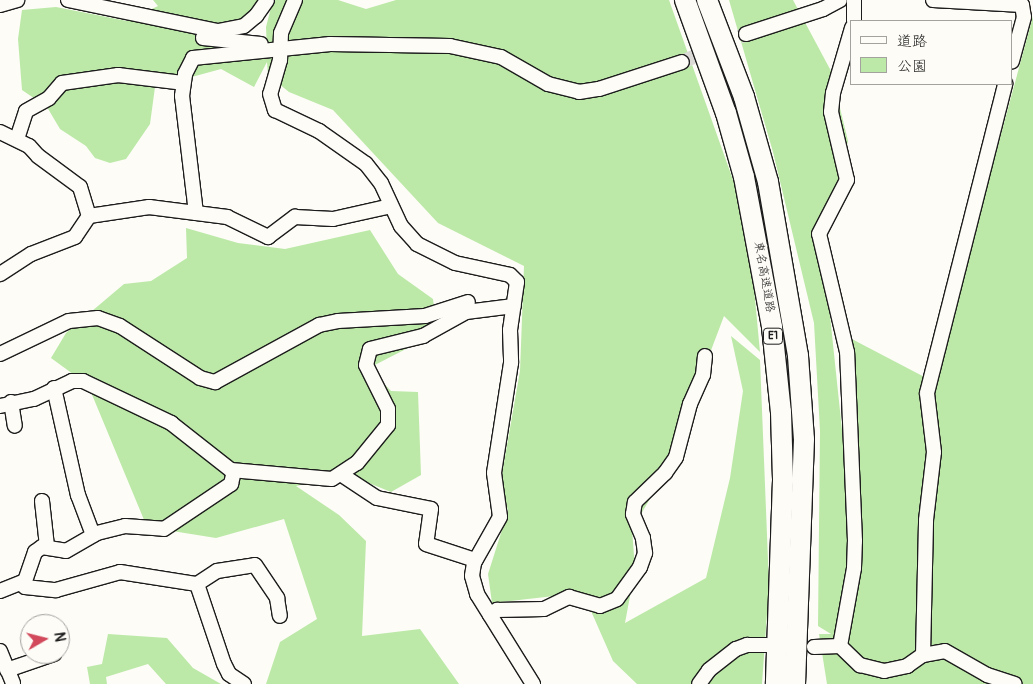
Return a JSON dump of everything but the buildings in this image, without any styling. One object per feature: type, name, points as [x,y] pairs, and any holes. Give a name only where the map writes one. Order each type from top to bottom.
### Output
[{"type":"highway","name":"東名高速道路","points":[[684,0],[726,113],[744,177],[760,249],[772,326],[781,412],[783,480],[776,684]]},
{"type":"highway","name":"東名高速道路","points":[[707,0],[744,97],[768,182],[798,356],[804,439],[795,684]]},
{"type":"highway","points":[[797,634],[799,684]]},
{"type":"street","points":[[0,5],[17,0]]},
{"type":"street","points":[[68,0],[227,31],[251,21],[268,0]]},
{"type":"street","points":[[295,0],[283,25],[281,49],[270,94],[274,110],[325,135],[366,164],[377,176],[406,232],[424,249],[455,263],[513,277],[517,286],[510,330],[511,363],[494,474],[500,516],[475,560],[472,582],[534,684]]},
{"type":"street","points":[[746,34],[823,9],[840,0]]},
{"type":"street","points":[[854,0],[854,20]]},
{"type":"street","points":[[933,0],[1022,5],[1024,17],[1013,57]]},
{"type":"street","points":[[136,14],[138,24],[211,40],[281,49]]},
{"type":"street","points":[[840,646],[854,568],[855,541],[846,352],[819,234],[847,180],[831,112],[833,93],[850,35]]},
{"type":"street","points":[[196,213],[182,103],[183,84],[193,58],[342,44],[467,48],[501,57],[558,88],[579,92],[599,90],[682,62]]},
{"type":"street","points":[[17,139],[26,111],[49,98],[62,83],[118,75],[183,84]]},
{"type":"street","points":[[923,656],[926,520],[934,452],[927,393],[1005,85]]},
{"type":"street","points":[[0,132],[17,139],[80,187],[89,216]]},
{"type":"street","points":[[0,274],[31,254],[75,237],[89,216],[145,207],[227,217],[268,237],[295,217],[333,219],[392,206]]},
{"type":"street","points":[[0,354],[69,321],[98,318],[120,326],[200,378],[215,382],[328,322],[425,316],[469,302],[478,305],[478,309]]},
{"type":"street","points":[[15,426],[6,404],[34,399],[72,381],[89,383],[171,423],[222,466],[234,471],[326,479],[342,475],[357,463],[388,425],[388,409],[366,365],[370,349],[423,336],[459,315],[478,309],[514,306]]},
{"type":"street","points":[[490,614],[497,610],[544,609],[569,596],[600,606],[617,600],[640,567],[645,553],[643,538],[633,514],[635,502],[665,473],[676,457],[690,404],[703,375],[705,356]]},
{"type":"street","points":[[54,388],[78,495],[92,535]]},
{"type":"street","points":[[0,591],[22,583],[28,577],[35,552],[47,546],[66,552],[92,535],[125,526],[164,529],[231,484],[234,471]]},
{"type":"street","points":[[342,475],[377,498],[431,509],[426,544],[475,560]]},
{"type":"street","points":[[42,501],[47,546]]},
{"type":"street","points":[[22,583],[25,587],[56,590],[120,572],[196,584],[217,570],[255,566],[277,598],[280,616]]},
{"type":"street","points":[[196,584],[224,664],[229,674],[244,684]]},
{"type":"street","points":[[699,684],[709,670],[736,649],[747,644],[767,645]]},
{"type":"street","points":[[814,647],[840,646],[860,665],[884,671],[907,666],[923,656],[946,651],[988,675],[1015,684]]},
{"type":"street","points":[[0,651],[13,684]]},
{"type":"street","points":[[7,670],[25,664]]},
{"type":"green space","points":[[153,0],[260,0],[253,15],[220,32],[267,51],[266,27],[273,0],[338,0],[366,9],[396,0],[669,0],[738,194],[753,278],[760,352],[724,316],[663,477],[632,529],[635,569],[625,623],[706,578],[730,478],[743,391],[731,336],[760,360],[769,585],[762,684],[637,684],[613,661],[591,611],[563,595],[492,603],[488,574],[508,511],[501,480],[520,371],[524,266],[438,223],[333,110],[289,92],[268,75],[267,62],[254,87],[221,69],[155,87],[150,124],[126,159],[110,163],[95,158],[86,146],[60,129],[47,107],[22,90],[18,39],[22,10],[56,7],[127,21],[158,6]]},
{"type":"green space","points":[[729,0],[793,0],[831,71],[848,141],[823,249],[850,506],[857,462],[856,390],[848,337],[934,382],[1033,16],[1033,684],[827,684],[819,634],[831,634],[818,626],[820,431],[814,323],[773,152]]},
{"type":"green space","points":[[186,228],[238,243],[285,249],[370,230],[398,274],[433,299],[437,333],[369,368],[391,391],[418,392],[421,475],[391,492],[349,475],[296,486],[339,515],[366,541],[362,636],[420,629],[459,684],[266,684],[280,642],[317,619],[284,519],[216,538],[147,527],[88,385],[51,358],[66,333],[124,284],[151,281],[187,258]]},
{"type":"green space","points":[[108,634],[167,638],[193,668],[221,684],[166,684],[148,664],[106,677],[107,684],[90,684],[87,667],[102,664]]},
{"type":"tunnel","points":[[682,62],[746,34]]}]
